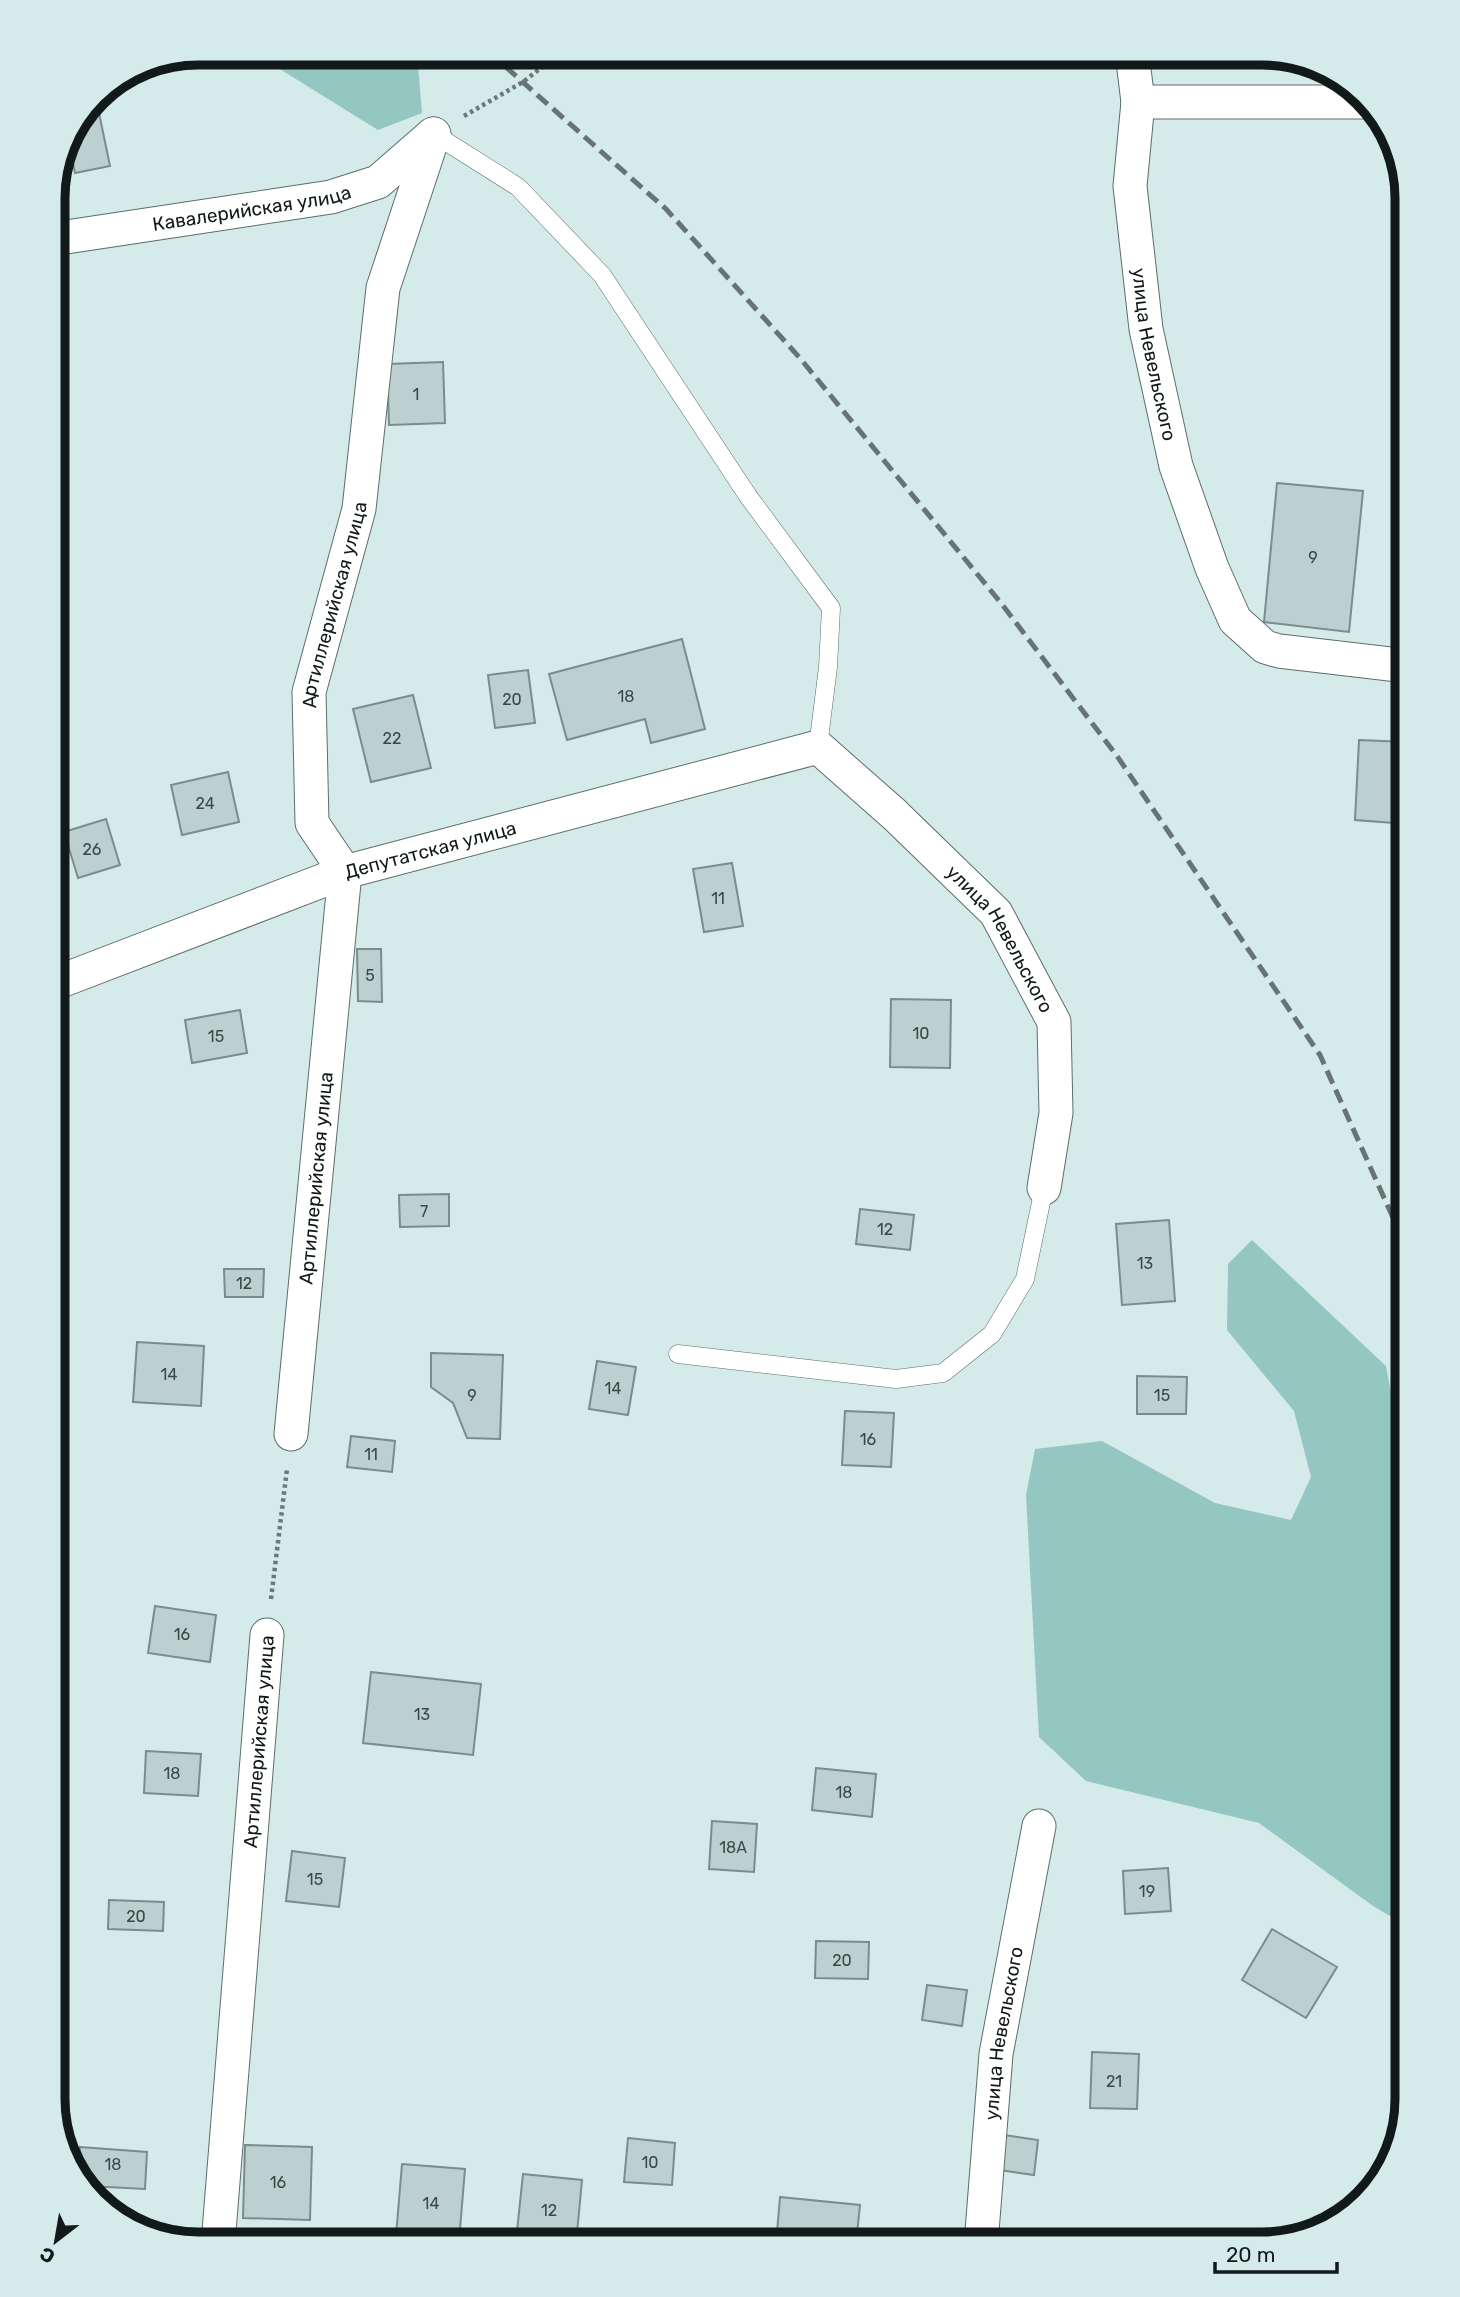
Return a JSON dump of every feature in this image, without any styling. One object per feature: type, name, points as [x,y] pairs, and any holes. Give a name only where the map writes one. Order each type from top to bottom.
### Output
[{"type":"street","name":"улица Невельского","points":[[1133,65],[1138,102],[1130,186],[1146,329],[1173,454],[1212,568],[1230,610],[1235,620],[1265,647],[1395,664]]},
{"type":"street","points":[[1138,102],[1354,102]]},
{"type":"street","name":"Кавалерийская улица","points":[[65,237],[331,197],[378,182],[434,134]]},
{"type":"street","name":"Артиллерийская улица","points":[[291,1434],[345,872],[312,823],[309,692],[359,509],[383,288],[434,134]]},
{"type":"street","name":"улица Невельского","points":[[818,747],[894,814],[996,913],[1054,1022],[1056,1113],[1044,1188]]},
{"type":"street","name":"Депутатская улица","points":[[65,979],[345,872],[818,747]]},
{"type":"street","name":"Артиллерийская улица","points":[[219,2232],[267,1635]]},
{"type":"street","name":"улица Невельского","points":[[982,2232],[996,2054],[1039,1826]]},
{"type":"lane","points":[[434,134],[518,187],[602,275],[748,496],[831,608],[828,667],[818,747]]},
{"type":"lane","points":[[678,1354],[896,1379],[943,1373],[992,1334],[1025,1279],[1044,1188]]},
{"type":"path","points":[[434,134],[523,82],[544,65]]},
{"type":"path","name":"Артиллерийская улица","points":[[267,1635],[291,1434]]},
{"type":"shaded area","points":[[273,65],[418,65],[422,113],[378,130]]},
{"type":"shaded area","points":[[1252,1240],[1386,1366],[1395,1413],[1395,1919],[1373,1906],[1259,1823],[1086,1781],[1039,1737],[1026,1495],[1035,1449],[1102,1441],[1215,1503],[1291,1520],[1311,1477],[1294,1411],[1227,1330],[1228,1264]]},
{"type":"building","points":[[98,110],[110,166],[75,173],[71,157],[87,124]]},
{"type":"building","points":[[443,362],[445,423],[389,425],[387,364]]},
{"type":"building","points":[[1277,483],[1363,491],[1349,632],[1264,622]]},
{"type":"building","points":[[682,639],[705,729],[651,743],[645,719],[567,740],[549,674]]},
{"type":"building","points":[[528,670],[535,723],[495,728],[488,675]]},
{"type":"building","points":[[413,695],[431,768],[371,782],[353,709]]},
{"type":"building","points":[[1359,740],[1395,742],[1395,823],[1355,820]]},
{"type":"building","points":[[228,772],[239,822],[182,835],[171,785]]},
{"type":"building","points":[[106,819],[120,865],[78,878],[65,832]]},
{"type":"building","points":[[732,863],[743,926],[704,932],[693,869]]},
{"type":"building","points":[[357,949],[381,949],[382,1002],[358,1001]]},
{"type":"building","points":[[891,999],[951,1000],[950,1068],[890,1067]]},
{"type":"building","points":[[240,1010],[247,1053],[192,1063],[185,1020]]},
{"type":"building","points":[[449,1194],[449,1226],[400,1227],[399,1195]]},
{"type":"building","points":[[860,1209],[914,1215],[910,1250],[856,1244]]},
{"type":"building","points":[[1169,1220],[1175,1301],[1122,1305],[1116,1224]]},
{"type":"building","points":[[224,1269],[264,1269],[263,1297],[225,1297]]},
{"type":"building","points":[[137,1342],[204,1346],[201,1406],[133,1402]]},
{"type":"building","points":[[431,1353],[503,1355],[500,1439],[467,1438],[453,1403],[431,1387]]},
{"type":"building","points":[[597,1361],[636,1367],[628,1415],[589,1409]]},
{"type":"building","points":[[1137,1376],[1187,1377],[1186,1414],[1137,1414]]},
{"type":"building","points":[[845,1411],[894,1413],[891,1467],[842,1465]]},
{"type":"building","points":[[351,1436],[395,1441],[392,1472],[347,1467]]},
{"type":"building","points":[[155,1606],[216,1615],[210,1662],[148,1653]]},
{"type":"building","points":[[371,1672],[481,1684],[473,1755],[363,1743]]},
{"type":"building","points":[[146,1751],[201,1754],[198,1796],[144,1793]]},
{"type":"building","points":[[816,1768],[876,1774],[872,1817],[812,1810]]},
{"type":"building","points":[[712,1821],[757,1824],[754,1872],[709,1869]]},
{"type":"building","points":[[292,1851],[345,1858],[339,1907],[286,1901]]},
{"type":"building","points":[[1168,1868],[1171,1911],[1125,1914],[1123,1871]]},
{"type":"building","points":[[109,1900],[164,1902],[163,1931],[108,1929]]},
{"type":"building","points":[[1272,1929],[1337,1967],[1306,2018],[1242,1980]]},
{"type":"building","points":[[816,1941],[869,1942],[868,1979],[815,1978]]},
{"type":"building","points":[[927,1985],[967,1990],[962,2026],[922,2020]]},
{"type":"building","points":[[1092,2052],[1139,2054],[1137,2109],[1090,2108]]},
{"type":"building","points":[[997,2134],[1038,2140],[1034,2175],[992,2169]]},
{"type":"building","points":[[628,2138],[675,2143],[672,2185],[624,2182]]},
{"type":"building","points":[[245,2145],[312,2147],[310,2220],[243,2218]]},
{"type":"building","points":[[80,2147],[147,2152],[145,2189],[98,2187],[79,2160]]},
{"type":"building","points":[[402,2164],[465,2169],[460,2232],[396,2232]]},
{"type":"building","points":[[523,2174],[582,2180],[577,2232],[517,2232]]},
{"type":"building","points":[[780,2197],[860,2205],[857,2232],[777,2232]]},
{"type":"railway","points":[[504,65],[666,209],[799,357],[1001,603],[1117,756],[1320,1055],[1395,1222]]}]
